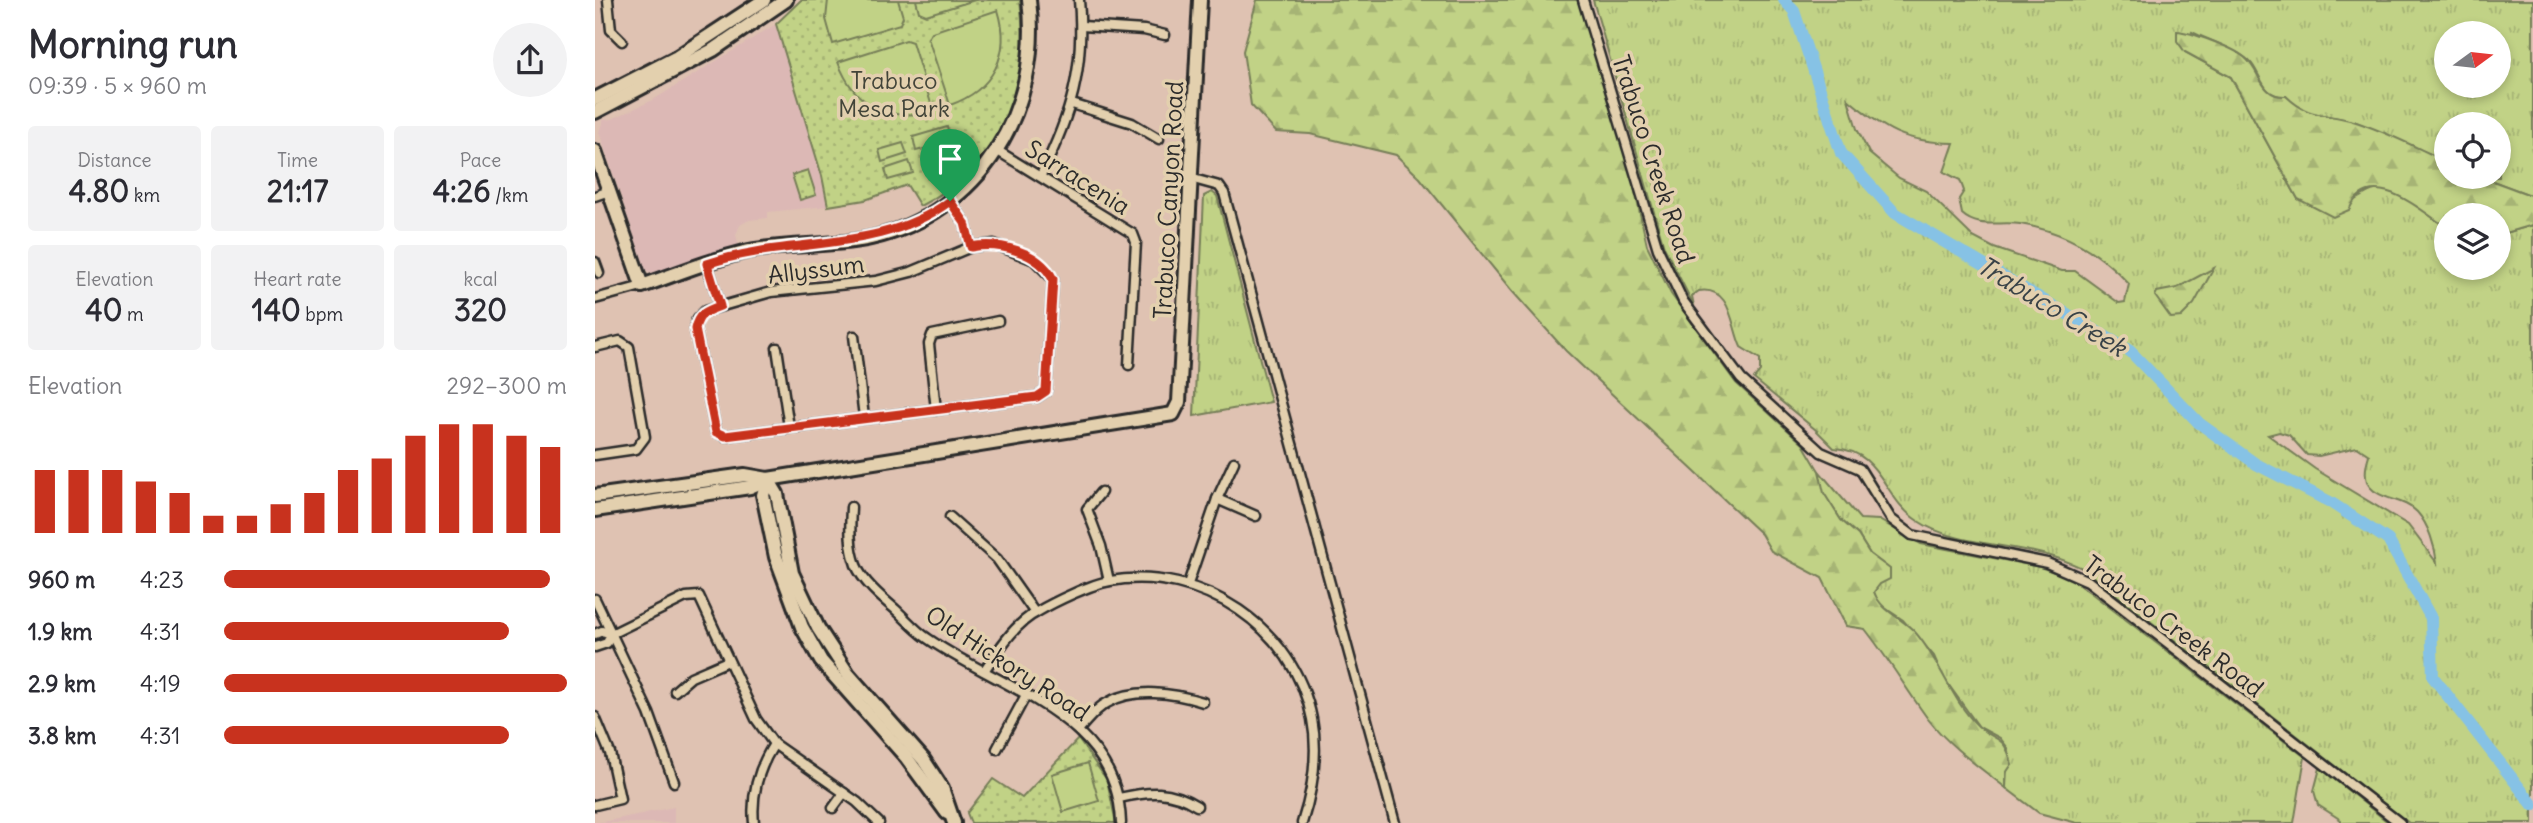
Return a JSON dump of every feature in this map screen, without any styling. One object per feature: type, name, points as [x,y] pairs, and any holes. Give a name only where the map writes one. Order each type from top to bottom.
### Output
[{"type":"main road","points":[[595,99],[677,57],[763,4],[786,0]]},
{"type":"main road","points":[[595,150],[642,286],[753,250],[870,238],[913,224],[950,201],[977,178],[1010,131],[1025,89],[1032,46],[1029,0]]},
{"type":"main road","name":"Trabuco Canyon Road","points":[[768,479],[1167,417],[1177,411],[1200,0]]},
{"type":"main road","points":[[595,112],[673,74],[763,4]]},
{"type":"main road","points":[[595,496],[745,475],[768,479],[777,494],[792,573],[818,628],[848,674],[923,759],[942,789],[952,820]]},
{"type":"main road","points":[[595,510],[750,487],[768,479]]},
{"type":"street","points":[[608,0],[611,30],[622,41]]},
{"type":"street","points":[[1041,175],[1064,128],[1072,104],[1081,57],[1079,0]]},
{"type":"street","name":"Trabuco Creek Road","points":[[1583,0],[1657,249],[1683,301],[1741,379],[1821,452],[1860,469],[1891,519],[1912,535],[2047,563],[2088,581],[2400,823]]},
{"type":"street","points":[[1081,26],[1144,30],[1165,35]]},
{"type":"street","points":[[1072,104],[1132,123],[1159,139]]},
{"type":"street","name":"Sarracenia","points":[[998,151],[1041,175],[1130,232],[1135,238],[1129,365]]},
{"type":"street","points":[[1190,178],[1219,186],[1224,194],[1395,823]]},
{"type":"street","points":[[595,196],[609,191]]},
{"type":"street","points":[[950,201],[965,223],[971,247]]},
{"type":"street","name":"Allyssum","points":[[789,427],[725,436],[716,432],[695,329],[697,319],[705,312],[771,292],[860,284],[894,277],[971,247],[994,244],[1034,260],[1053,279],[1046,391],[1037,397],[936,410]]},
{"type":"street","points":[[595,262],[599,273]]},
{"type":"street","points":[[707,264],[720,306]]},
{"type":"street","points":[[595,299],[642,286]]},
{"type":"street","points":[[777,348],[789,427],[936,410],[929,344],[932,335],[998,321]]},
{"type":"street","points":[[854,336],[864,417]]},
{"type":"street","points":[[595,347],[626,342],[630,350],[645,434],[643,443],[636,449],[595,455]]},
{"type":"street","points":[[1188,584],[1217,499],[1234,462]]},
{"type":"street","points":[[1101,492],[1087,509],[1101,546],[1109,581]]},
{"type":"street","points":[[1217,499],[1256,516]]},
{"type":"street","name":"Old Hickory Road","points":[[852,507],[849,539],[857,568],[881,597],[926,637],[1079,729],[1102,756],[1119,798],[1121,823]]},
{"type":"street","points":[[950,517],[997,559],[1035,613]]},
{"type":"street","points":[[983,671],[1007,638],[1035,613],[1109,581],[1147,580],[1188,584],[1249,615],[1291,662],[1312,718],[1316,748],[1312,792],[1302,823]]},
{"type":"street","points":[[595,648],[607,643],[611,634],[687,597],[699,596],[756,719],[774,744],[844,793],[879,823]]},
{"type":"street","points":[[595,599],[649,713],[674,782]]},
{"type":"street","points":[[595,634],[602,631],[611,634]]},
{"type":"street","points":[[675,691],[691,677],[728,661]]},
{"type":"street","points":[[997,749],[1026,695]]},
{"type":"street","points":[[1079,729],[1106,703],[1132,695],[1184,696],[1203,702]]},
{"type":"street","points":[[595,716],[610,753],[620,799],[595,805]]},
{"type":"street","points":[[754,823],[752,803],[761,765],[774,744]]},
{"type":"street","points":[[1119,798],[1161,791],[1183,797],[1197,806]]},
{"type":"street","points":[[834,808],[844,793]]},
{"type":"shaded area","points":[[776,24],[822,176],[828,206],[768,212],[768,218],[749,220],[740,225],[736,235],[739,245],[653,273],[646,270],[599,132],[603,120],[612,119],[653,100]]},
{"type":"shaded area","points":[[674,807],[674,823],[598,823]]},
{"type":"green space","name":"Trabuco Mesa Park","points":[[801,0],[1020,0],[1021,64],[1015,93],[1005,121],[990,146],[971,169],[948,189],[920,206],[907,185],[865,200],[828,206],[822,176],[776,24]]},
{"type":"green space","points":[[828,0],[898,0],[903,17],[900,24],[833,44],[826,19]]},
{"type":"green space","points":[[916,0],[975,0],[926,15],[919,12]]},
{"type":"green space","points":[[1257,0],[1578,0],[1632,178],[1647,245],[1671,294],[1736,383],[1803,444],[1819,471],[1824,493],[1841,520],[1858,535],[1870,554],[1890,569],[1890,579],[1880,584],[1874,592],[1877,599],[1910,627],[1924,643],[1969,716],[2006,747],[2012,764],[2006,773],[2006,788],[1936,729],[1865,629],[1846,626],[1822,578],[1771,551],[1761,534],[1566,351],[1512,291],[1420,178],[1396,155],[1310,134],[1276,132],[1251,105],[1243,51]]},
{"type":"green space","points":[[1593,0],[2533,0],[2533,196],[2511,188],[2511,112],[2434,112],[2434,156],[2354,121],[2301,111],[2286,96],[2278,96],[2268,90],[2247,59],[2192,32],[2185,52],[2231,77],[2298,199],[2331,204],[2351,201],[2376,189],[2389,190],[2398,193],[2434,218],[2434,280],[2511,280],[2511,231],[2533,225],[2533,823],[2409,823],[2082,568],[2032,551],[1963,539],[1932,529],[1918,521],[1896,500],[1881,477],[1863,457],[1834,448],[1754,379],[1760,372],[1760,359],[1741,347],[1729,309],[1718,295],[1710,291],[1699,291],[1692,296],[1694,306],[1664,247]],"holes":[[[1848,99],[1897,133],[1922,140],[1954,143],[1944,172],[1960,180],[1964,191],[1959,199],[1962,214],[1982,223],[2012,223],[2036,227],[2080,245],[2106,262],[2129,284],[2125,302],[2119,303],[2075,271],[2062,271],[1994,248],[1973,237],[1926,191],[1899,178],[1869,153],[1857,129]],[[2279,432],[2289,435],[2307,455],[2319,456],[2357,447],[2369,455],[2367,482],[2380,494],[2417,512],[2431,536],[2437,563],[2408,525],[2315,469],[2268,435]]]},
{"type":"green space","points":[[998,10],[1002,41],[995,68],[978,90],[950,105],[928,38],[932,32]]},
{"type":"green space","points":[[2177,31],[2231,49],[2250,62],[2271,93],[2286,96],[2311,112],[2368,126],[2434,155],[2434,189],[2511,188],[2533,196],[2533,225],[2511,231],[2511,203],[2434,203],[2434,219],[2396,195],[2369,191],[2358,197],[2349,210],[2333,217],[2298,199],[2231,77],[2185,52],[2177,41]]},
{"type":"green space","points":[[906,40],[912,42],[933,110],[902,114],[875,107],[853,90],[838,62]]},
{"type":"green space","points":[[947,127],[951,142],[916,151],[913,137]]},
{"type":"green space","points":[[903,143],[907,154],[882,162],[879,150]]},
{"type":"green space","points":[[949,149],[952,160],[928,168],[924,157]]},
{"type":"green space","points":[[909,161],[913,173],[888,180],[885,169]]},
{"type":"green space","points":[[808,170],[816,195],[800,200],[792,175]]},
{"type":"green space","points":[[1212,192],[1217,196],[1271,402],[1194,416],[1204,196]]},
{"type":"green space","points":[[2214,268],[2194,304],[2181,317],[2171,318],[2155,296],[2157,292],[2177,288]]},
{"type":"green space","points":[[1819,471],[1860,519],[1879,520],[1921,544],[2040,567],[2068,577],[2091,593],[2305,757],[2294,823],[2077,823],[2039,813],[2006,788],[2008,748],[2000,738],[1979,727],[1943,677],[1934,656],[1903,620],[1879,604],[1874,592],[1887,567],[1870,554],[1858,535],[1841,520],[1823,493]]},
{"type":"green space","points":[[1078,739],[1107,780],[1116,823],[971,823],[967,813],[993,779],[1022,798]]},
{"type":"green space","points":[[1088,763],[1099,801],[1063,812],[1052,774]]},
{"type":"green space","points":[[2320,768],[2389,823],[2341,823],[2341,820],[2318,805],[2314,791]]},
{"type":"waterway","name":"Trabuco Creek","points":[[1784,0],[1794,11],[1841,153],[1895,213],[2130,351],[2199,423],[2256,464],[2330,502],[2388,540],[2431,618],[2433,677],[2533,805]]},
{"type":"route","points":[[950,201],[965,223],[971,247],[994,244],[1006,247],[1034,260],[1050,273],[1054,288],[1049,384],[1046,391],[1037,397],[936,410],[725,436],[716,432],[712,423],[695,329],[697,319],[705,312],[720,306],[707,264],[753,250],[870,238],[913,224],[950,201]]}]
